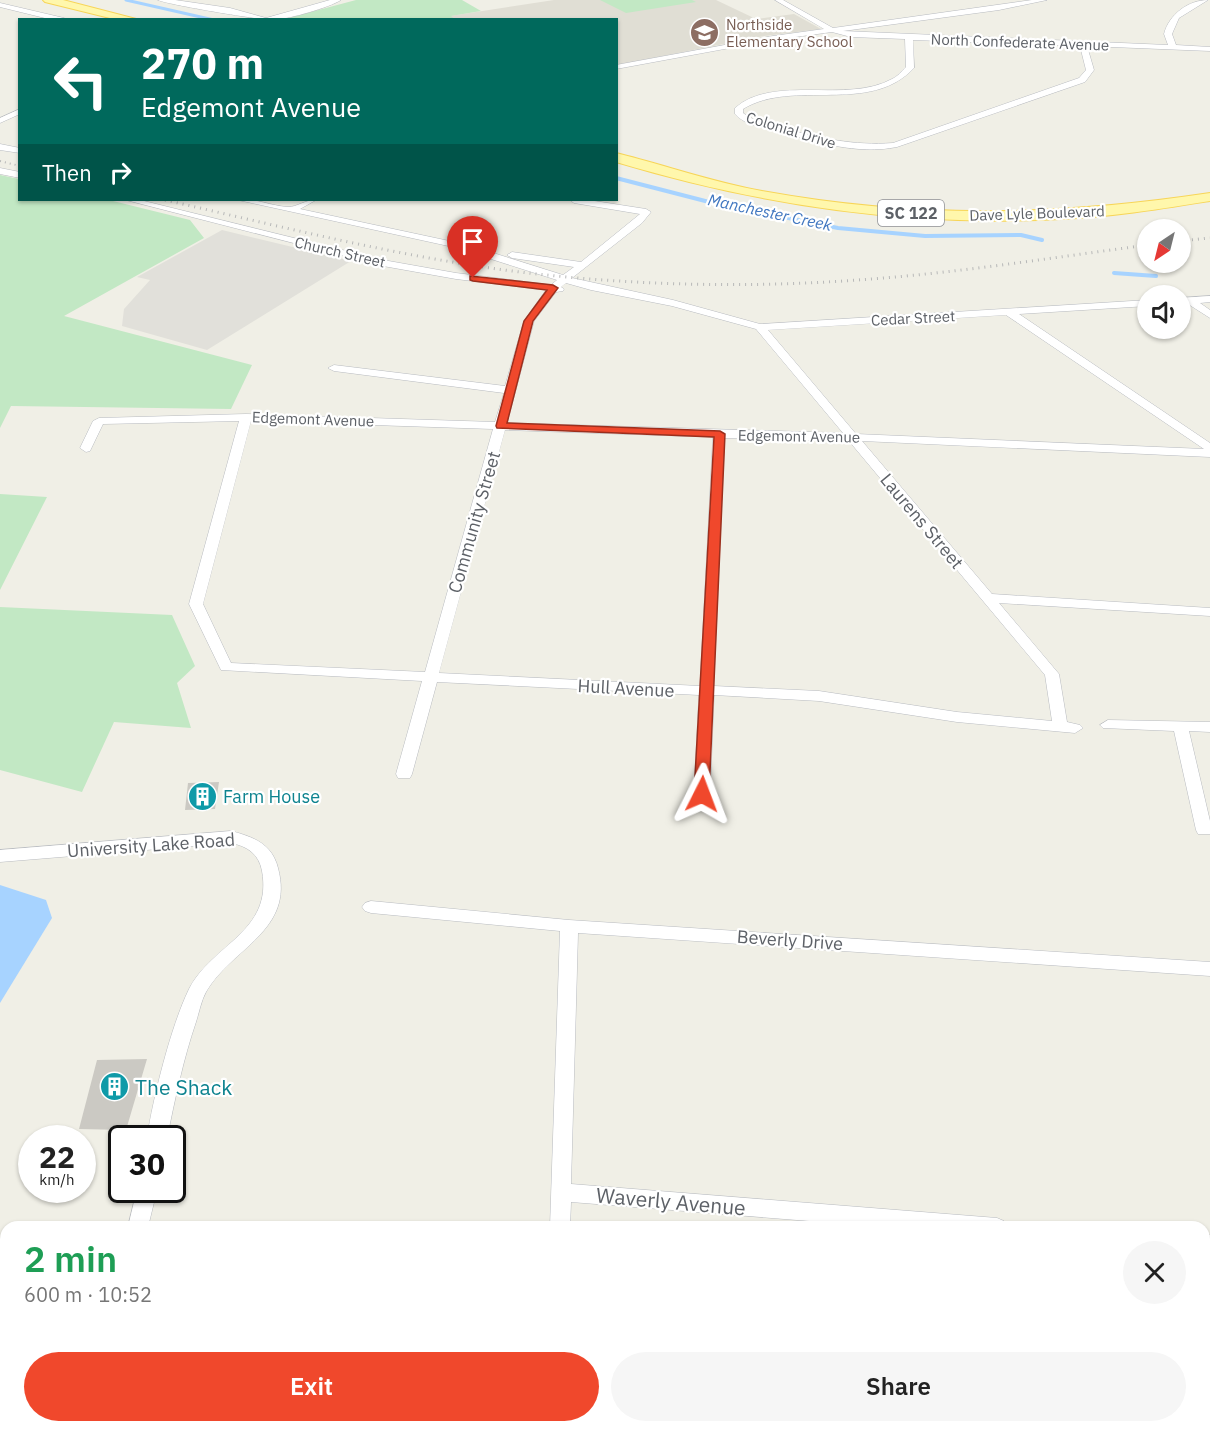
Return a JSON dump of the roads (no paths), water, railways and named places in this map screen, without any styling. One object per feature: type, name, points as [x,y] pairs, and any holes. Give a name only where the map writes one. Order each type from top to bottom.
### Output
[{"type":"main road","points":[[49,0],[126,18]]},
{"type":"main road","name":"Dave Lyle Boulevard","points":[[618,158],[687,178],[753,193],[825,204],[913,213],[986,216],[1058,214],[1140,208],[1210,197]]},
{"type":"street","points":[[160,0],[257,18]]},
{"type":"street","points":[[200,6],[220,0]]},
{"type":"street","points":[[273,18],[338,0]]},
{"type":"street","points":[[778,0],[831,30]]},
{"type":"street","points":[[618,67],[795,35],[1018,6],[1044,0]]},
{"type":"street","points":[[1173,48],[1168,35],[1172,25],[1181,12],[1205,0]]},
{"type":"street","points":[[0,5],[55,18]]},
{"type":"street","name":"North Confederate Avenue","points":[[831,30],[851,35],[1210,49]]},
{"type":"street","points":[[795,35],[851,35]]},
{"type":"street","name":"Colonial Drive","points":[[909,37],[910,68],[902,77],[890,83],[852,91],[759,98],[743,104],[739,108],[740,114],[751,121],[827,143],[861,147],[894,145],[1082,80],[1090,70],[1083,44]]},
{"type":"street","points":[[0,121],[18,112]]},
{"type":"street","points":[[0,147],[18,151]]},
{"type":"street","points":[[0,171],[18,175]]},
{"type":"street","name":"Church Street","points":[[135,201],[383,263],[553,288]]},
{"type":"street","points":[[248,201],[457,246],[584,265]]},
{"type":"street","points":[[292,210],[310,201]]},
{"type":"street","name":"Community Street","points":[[404,774],[529,321],[553,288],[639,221],[646,212],[580,201]]},
{"type":"street","points":[[457,246],[591,287],[631,296]]},
{"type":"street","points":[[528,285],[543,282],[544,278],[538,272],[541,272]]},
{"type":"street","points":[[541,272],[551,279],[553,288]]},
{"type":"street","points":[[553,288],[567,284],[591,287]]},
{"type":"street","points":[[553,288],[631,296]]},
{"type":"street","name":"Cedar Street","points":[[631,296],[681,306],[760,327],[1137,304]]},
{"type":"street","points":[[1191,300],[1210,299]]},
{"type":"street","points":[[1191,304],[1210,315]]},
{"type":"street","points":[[1010,313],[1210,450]]},
{"type":"street","name":"Laurens Street","points":[[760,327],[1052,674],[1067,727]]},
{"type":"street","points":[[334,368],[510,390]]},
{"type":"street","name":"Edgemont Avenue","points":[[86,448],[99,421],[246,417],[1210,450]]},
{"type":"street","name":"Hull Avenue","points":[[246,417],[196,604],[226,667],[819,696],[957,717],[1067,727]]},
{"type":"street","points":[[702,794],[720,434]]},
{"type":"street","points":[[988,598],[1210,612]]},
{"type":"street","points":[[1108,725],[1210,727]]},
{"type":"street","points":[[1180,725],[1204,830]]},
{"type":"street","name":"University Lake Road","points":[[0,856],[231,837],[257,845],[267,858],[273,879],[274,898],[264,921],[199,988],[173,1059],[160,1125]]},
{"type":"street","name":"Beverly Drive","points":[[371,908],[569,926],[1210,969]]},
{"type":"street","points":[[560,1221],[569,926]]},
{"type":"street","name":"Waverly Avenue","points":[[561,1192],[922,1221]]},
{"type":"street","points":[[139,1221],[144,1203]]},
{"type":"water","points":[[0,885],[46,900],[52,918],[0,1003]]},
{"type":"waterway","name":"Manchester Creek","points":[[126,0],[205,18]]},
{"type":"waterway","name":"Manchester Creek","points":[[618,179],[713,203],[838,228],[925,236],[1021,235],[1042,240]]},
{"type":"waterway","points":[[1114,273],[1156,276]]},
{"type":"railway","points":[[0,161],[18,166]]},
{"type":"railway","points":[[169,201],[396,252],[490,268],[578,278],[662,283],[746,285],[871,279],[1137,246]]},
{"type":"railway","points":[[1191,240],[1210,238]]},
{"type":"place","name":"Northside Elementary School","points":[[705,33]]},
{"type":"place","name":"Farm House","points":[[202,796]]},
{"type":"place","name":"The Shack","points":[[114,1087]]}]
